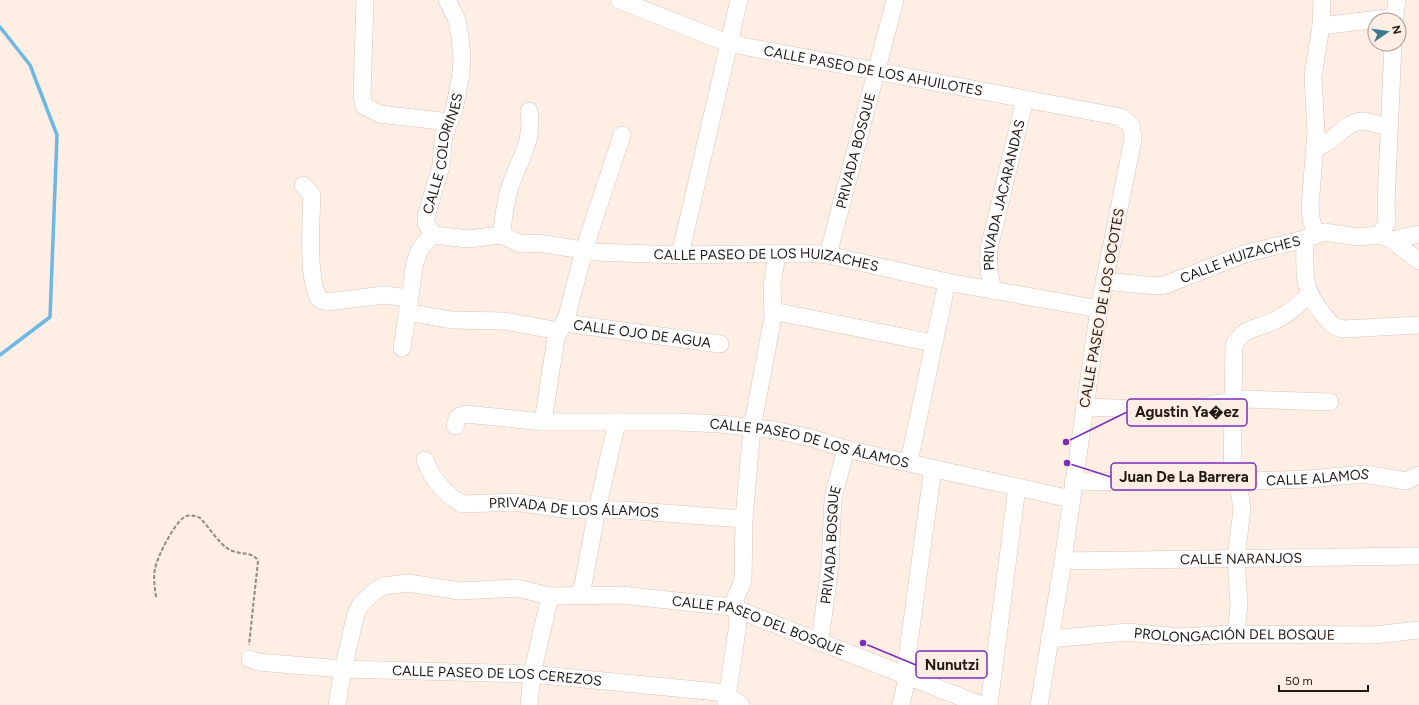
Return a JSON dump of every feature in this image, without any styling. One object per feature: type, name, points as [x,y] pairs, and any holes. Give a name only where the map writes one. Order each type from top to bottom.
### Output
[{"type":"street","points":[[365,0],[362,96],[364,106],[380,114],[450,122]]},
{"type":"street","name":"CALLE COLORINES","points":[[402,348],[417,254],[421,247],[433,235],[426,223],[426,217],[441,166],[444,134],[450,122],[458,93],[462,56],[457,20],[447,0]]},
{"type":"street","name":"CALLE PASEO DE LOS AHUILOTES","points":[[619,0],[729,43],[876,72],[1121,117],[1131,126]]},
{"type":"street","points":[[680,255],[739,0]]},
{"type":"street","name":"PRIVADA BOSQUE","points":[[828,255],[895,0]]},
{"type":"street","points":[[1322,0],[1321,26],[1313,76],[1315,146],[1310,206],[1310,237],[1327,232],[1386,238],[1419,234]]},
{"type":"street","points":[[1396,12],[1397,0]]},
{"type":"street","points":[[1321,26],[1367,22]]},
{"type":"street","points":[[1386,238],[1393,52]]},
{"type":"street","name":"PRIVADA JACARANDAS","points":[[993,290],[988,259],[990,244],[1025,99]]},
{"type":"street","points":[[433,235],[469,239],[501,235],[508,194],[527,147],[531,122],[529,111]]},
{"type":"street","points":[[1315,146],[1324,145],[1346,126],[1360,121],[1389,127]]},
{"type":"street","name":"CALLE PASEO DE LOS OCOTES","points":[[1039,705],[1063,561],[1084,407],[1104,281],[1133,139],[1131,126]]},
{"type":"street","points":[[543,422],[562,327],[584,250],[622,135]]},
{"type":"street","name":"CALLE OJO DE AGUA","points":[[303,185],[312,196],[311,232],[314,280],[318,296],[322,301],[327,302],[384,295],[451,320],[504,321],[720,344]]},
{"type":"street","name":"CALLE PASEO DE LOS HUIZACHES","points":[[501,235],[521,244],[539,244],[594,252],[680,255],[807,253],[828,255],[947,282],[1100,309]]},
{"type":"street","name":"CALLE HUIZACHES","points":[[1104,281],[1165,285],[1244,254],[1310,237],[1306,279],[1309,295],[1328,321],[1335,327],[1344,329],[1419,325]]},
{"type":"street","points":[[1386,238],[1419,261]]},
{"type":"street","points":[[732,703],[738,624],[736,599],[743,581],[744,518],[752,428],[773,310],[772,286],[777,254]]},
{"type":"street","points":[[909,462],[947,282]]},
{"type":"street","points":[[1236,634],[1239,604],[1236,558],[1242,498],[1232,476],[1234,345],[1241,334],[1277,320],[1292,310],[1309,295]]},
{"type":"street","points":[[773,310],[934,343]]},
{"type":"street","points":[[1084,407],[1178,410],[1233,400],[1330,402]]},
{"type":"street","name":"CALLE PASEO DE LOS ÁLAMOS","points":[[455,426],[458,417],[463,414],[543,422],[702,422],[775,430],[803,436],[846,449],[1017,487],[1072,490]]},
{"type":"street","points":[[581,595],[597,510],[617,422]]},
{"type":"street","name":"PRIVADA BOSQUE","points":[[820,641],[830,566],[833,498],[846,449]]},
{"type":"street","name":"PRIVADA DE LOS ÁLAMOS","points":[[425,460],[433,477],[445,491],[462,504],[501,502],[570,510],[624,510],[744,518]]},
{"type":"street","points":[[901,705],[933,468]]},
{"type":"street","name":"CALLE ALAMOS","points":[[1072,490],[1158,481],[1208,471],[1250,481],[1309,480],[1364,474],[1406,480],[1419,475]]},
{"type":"street","points":[[989,705],[1017,487]]},
{"type":"street","name":"CALLE NARANJOS","points":[[1063,561],[1419,556]]},
{"type":"street","name":"CALLE PASEO DEL BOSQUE","points":[[337,705],[342,669],[356,614],[361,604],[371,594],[384,586],[408,583],[460,591],[518,588],[550,596],[581,595],[657,598],[724,605],[820,641],[981,705]]},
{"type":"street","points":[[529,705],[532,674],[550,596]]},
{"type":"street","name":"PROLONGACIÓN DEL BOSQUE","points":[[1049,639],[1128,632],[1180,637],[1236,634],[1374,635],[1419,630]]},
{"type":"street","name":"CALLE PASEO DE LOS CEREZOS","points":[[250,660],[256,662],[342,669],[532,674],[714,692],[732,703]]},
{"type":"path","points":[[156,597],[155,570],[158,559],[173,532],[184,517],[195,515],[200,518],[224,545],[231,550],[254,556],[258,561],[248,653],[250,660]]},
{"type":"waterway","points":[[0,27],[30,65],[57,135],[50,317],[0,355]]},
{"type":"place","name":"Agustin Ya�ez","points":[[1066,442]]},
{"type":"place","name":"Juan De La Barrera","points":[[1067,463]]},
{"type":"place","name":"Nunutzi","points":[[863,643]]}]
